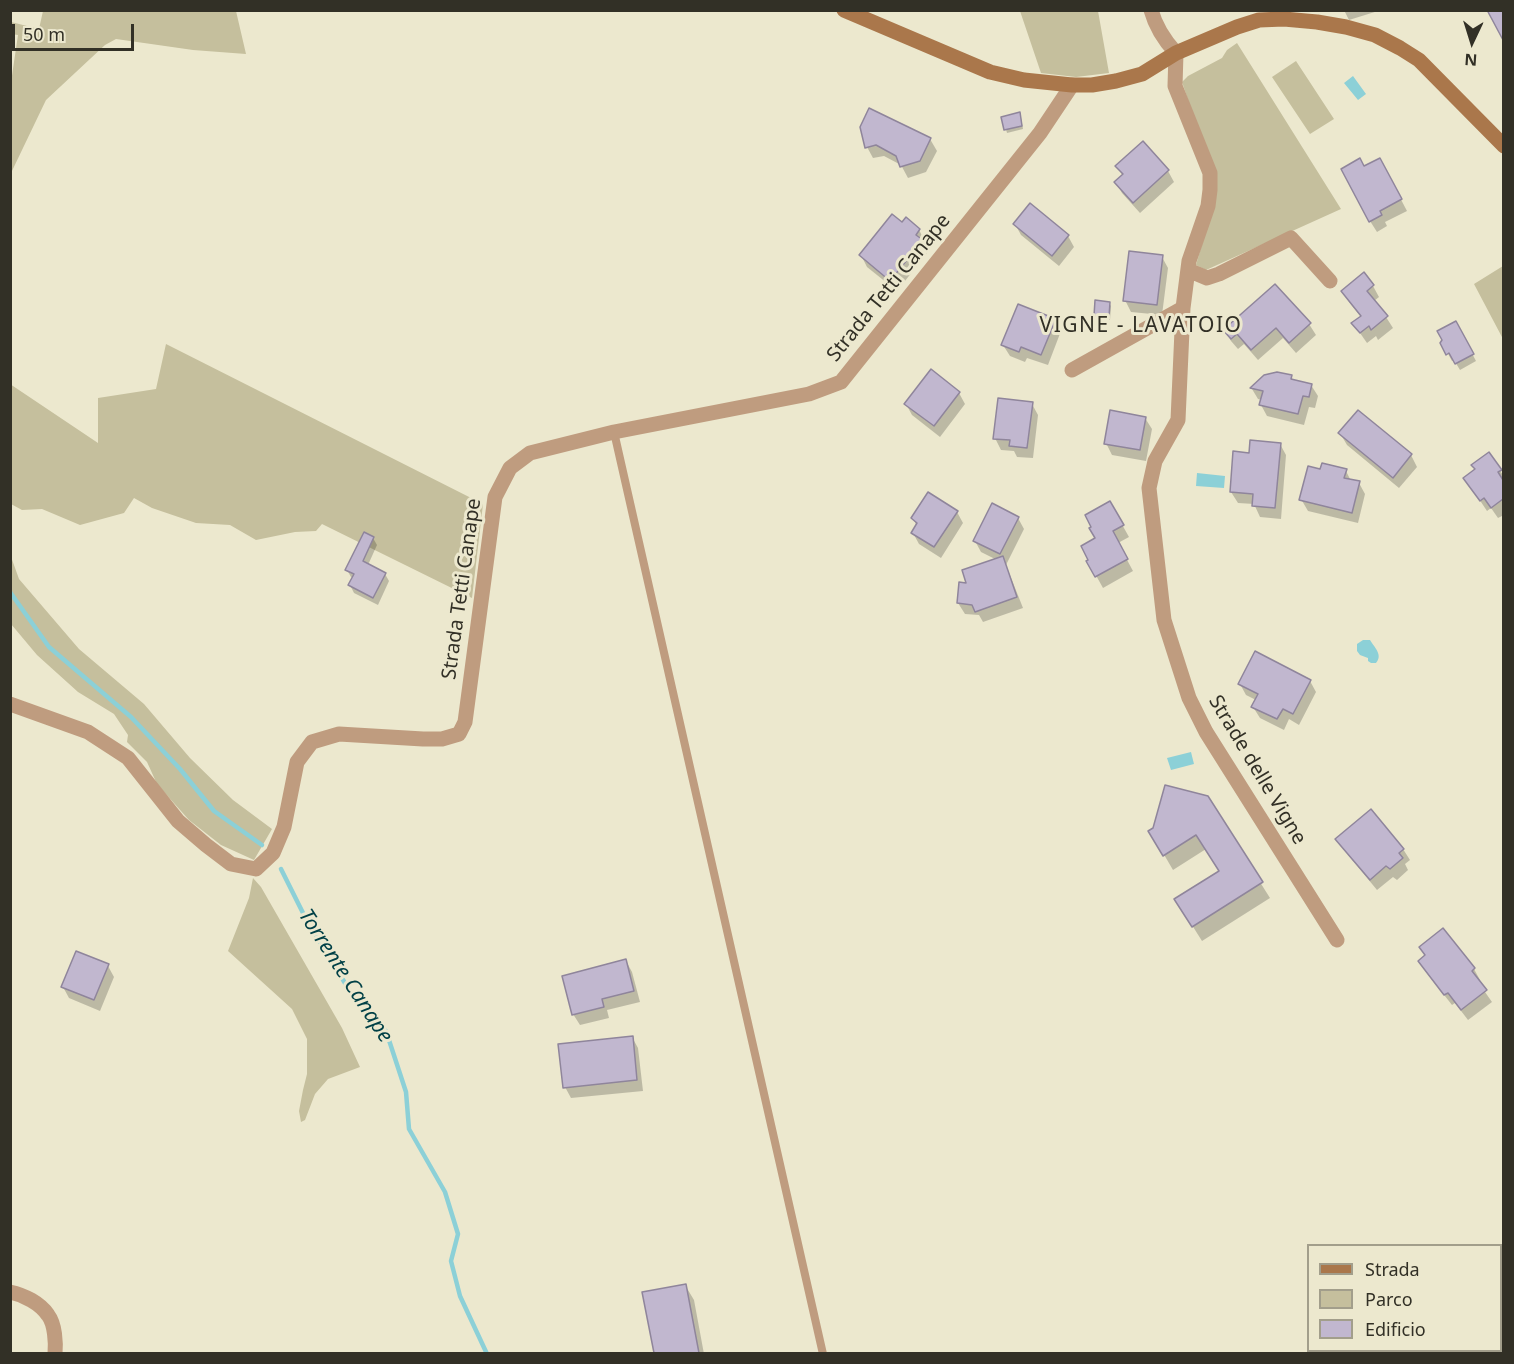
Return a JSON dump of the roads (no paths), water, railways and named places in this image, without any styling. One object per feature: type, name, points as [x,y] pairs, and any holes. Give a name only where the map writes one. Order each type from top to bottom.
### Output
[{"type":"main road","points":[[852,12],[990,72],[1024,80],[1072,85],[1092,85],[1142,74],[1176,53],[1259,20],[1317,22],[1346,27],[1375,35],[1419,60],[1503,146]]},
{"type":"street","points":[[1151,10],[1155,24],[1165,41],[1176,53]]},
{"type":"street","name":"Strade delle Vigne","points":[[1176,53],[1175,86],[1210,173],[1210,190],[1208,206],[1188,270],[1183,308],[1178,420],[1155,461],[1149,488],[1164,620],[1189,698],[1206,732],[1337,940]]},
{"type":"street","name":"Strada Tetti Canape","points":[[10,704],[88,732],[128,758],[178,821],[231,864],[256,870],[271,855],[284,827],[297,762],[312,742],[339,734],[442,739],[459,734],[465,722],[495,497],[510,468],[530,453],[614,432],[809,394],[841,382],[1040,133],[1072,85]]},
{"type":"street","points":[[1188,270],[1208,278],[1291,238],[1330,281]]},
{"type":"street","points":[[1072,370],[1183,308]]},
{"type":"street","points":[[10,1292],[35,1303],[49,1315],[55,1353]]},
{"type":"lane","points":[[614,432],[824,1353]]},
{"type":"water","points":[[1353,76],[1366,94],[1358,100],[1344,83]]},
{"type":"water","points":[[1197,473],[1225,476],[1224,488],[1196,486]]},
{"type":"water","points":[[1363,640],[1370,640],[1376,649],[1379,657],[1376,663],[1371,663],[1368,658],[1357,651],[1357,644]]},
{"type":"water","points":[[1191,752],[1194,764],[1171,770],[1167,758]]},
{"type":"waterway","name":"Torrente Canape","points":[[10,592],[49,647],[131,717],[180,769],[214,811],[262,845]]},
{"type":"waterway","name":"Torrente Canape","points":[[281,869],[306,919],[351,993],[386,1031],[406,1092],[409,1129],[445,1192],[458,1234],[451,1261],[460,1296],[487,1354]]},
{"type":"district","name":"VIGNE - LAVATOIO","points":[[1141,326]]}]
